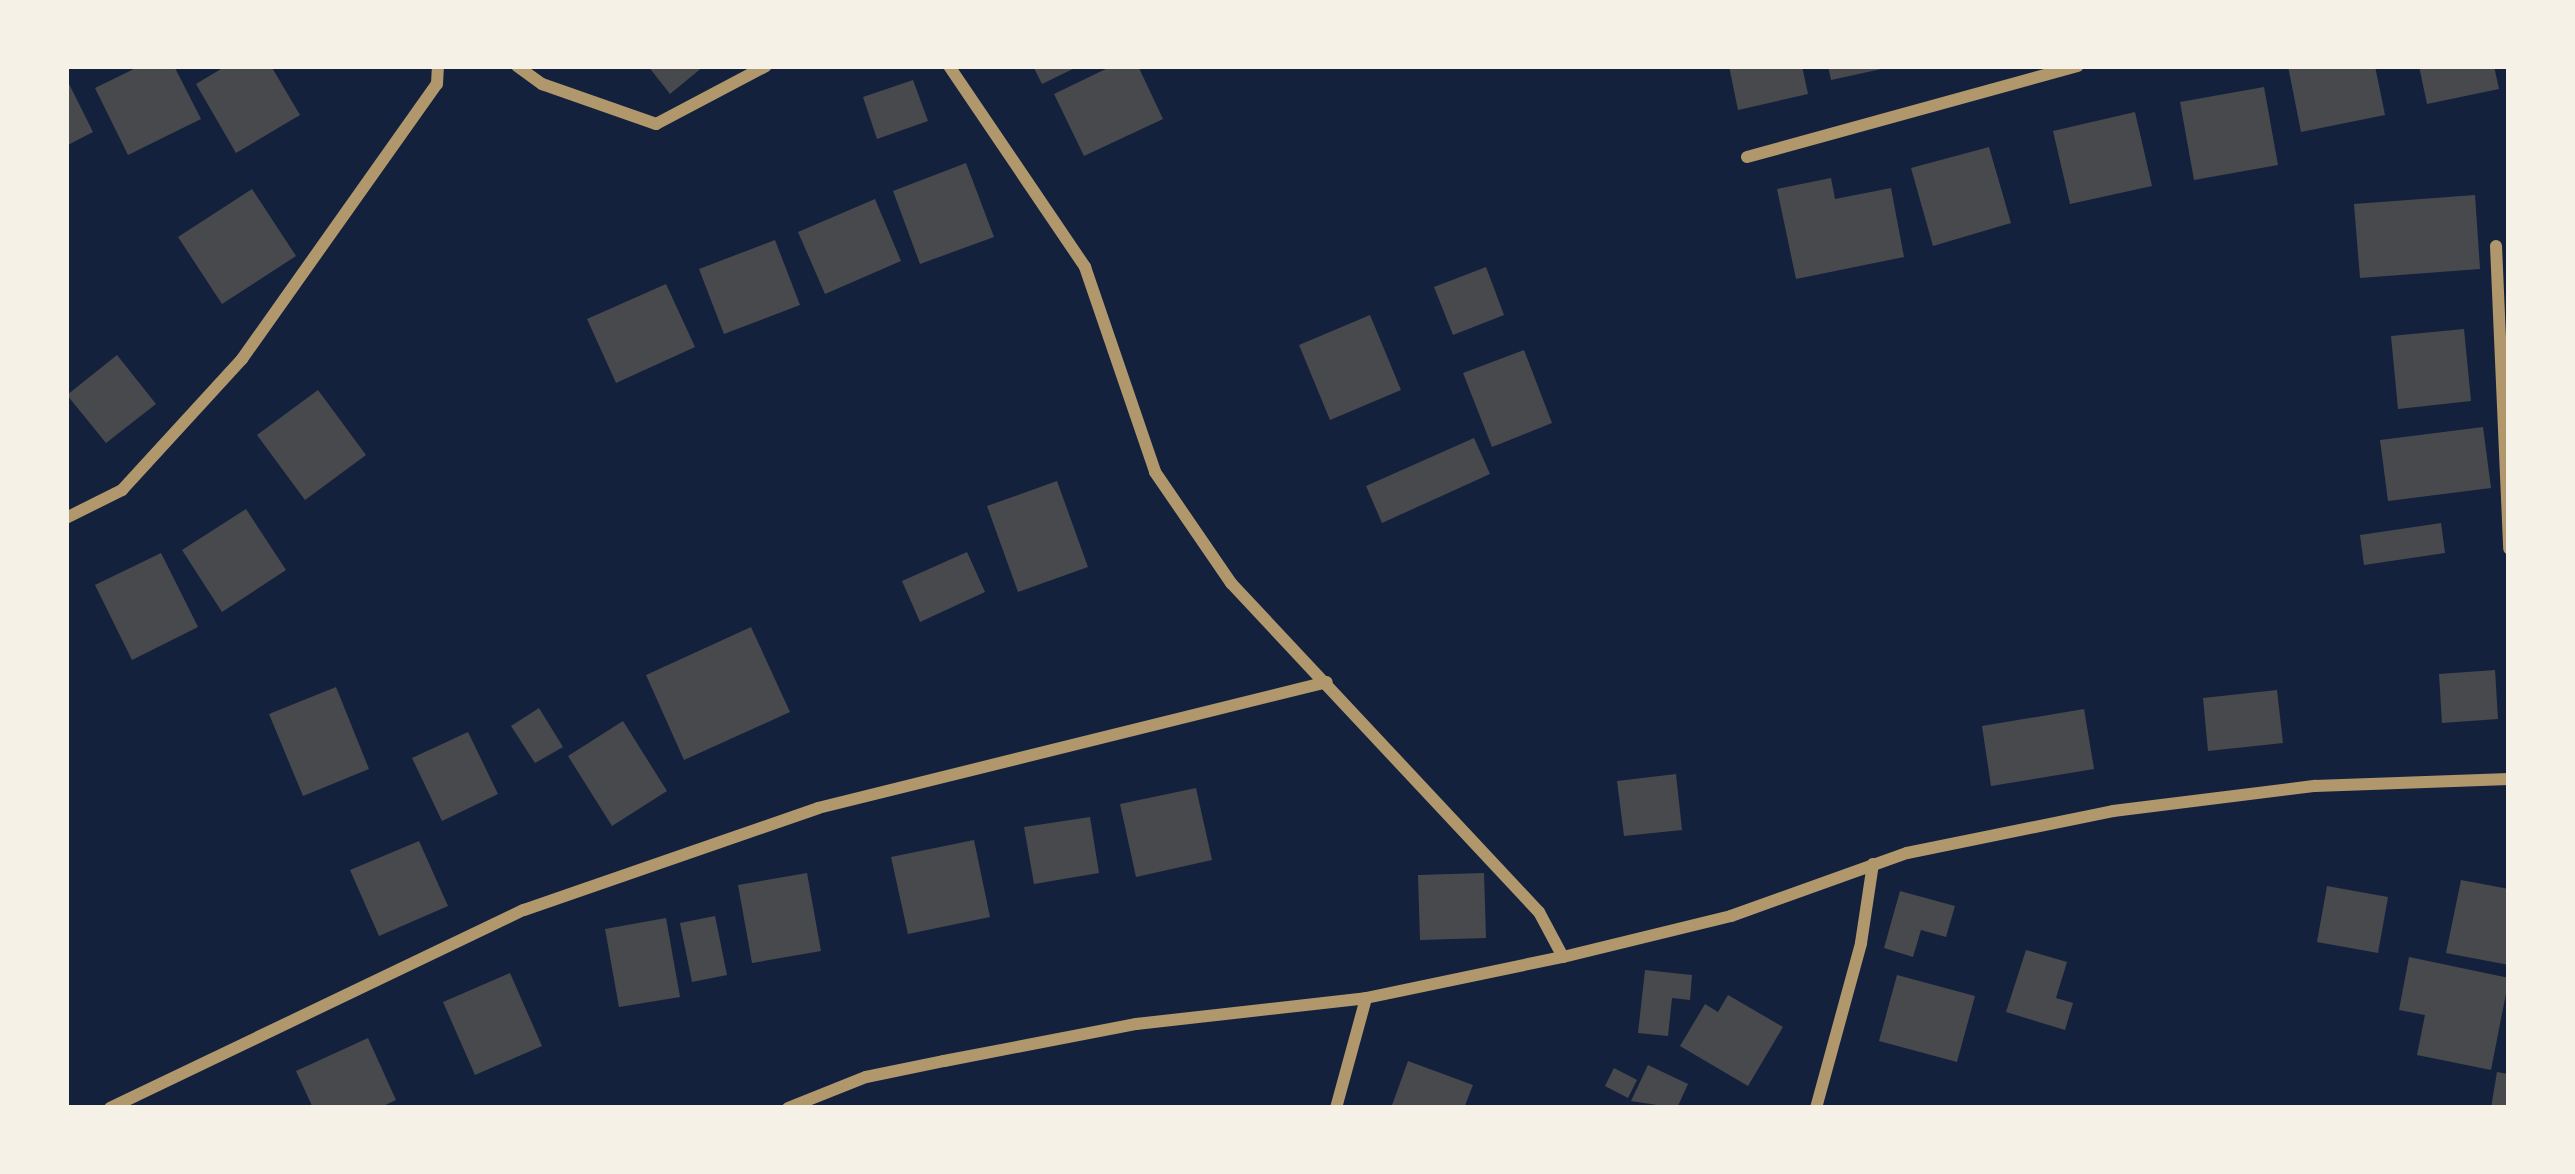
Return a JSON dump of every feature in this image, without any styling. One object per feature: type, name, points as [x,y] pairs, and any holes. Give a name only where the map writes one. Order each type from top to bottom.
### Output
[{"type":"street","points":[[66,518],[122,490],[242,359],[437,85],[438,66]]},
{"type":"street","points":[[517,66],[542,85],[656,124],[766,66]]},
{"type":"street","points":[[949,66],[1085,266],[1155,472],[1231,583],[1539,912],[1563,957]]},
{"type":"street","points":[[1747,157],[2078,66]]},
{"type":"street","points":[[2496,246],[2509,549]]},
{"type":"street","points":[[110,1108],[356,986],[569,895],[818,808],[1327,682]]},
{"type":"street","points":[[788,1108],[866,1077],[1136,1024],[1366,998],[1563,957],[1731,916],[1873,864],[2114,812],[2315,786],[2509,779]]},
{"type":"street","points":[[1816,1108],[1861,943],[1873,864]]},
{"type":"street","points":[[1336,1108],[1366,998]]},
{"type":"building","points":[[140,66],[174,66],[201,119],[128,155],[95,88]]},
{"type":"building","points":[[226,66],[271,66],[300,115],[236,153],[196,84]]},
{"type":"building","points":[[648,66],[704,66],[670,94]]},
{"type":"building","points":[[1033,66],[1079,66],[1042,84]]},
{"type":"building","points":[[1112,66],[1138,66],[1163,119],[1084,156],[1054,94]]},
{"type":"building","points":[[1729,66],[1802,66],[1808,94],[1738,110]]},
{"type":"building","points":[[1828,66],[1886,66],[1886,68],[1831,80]]},
{"type":"building","points":[[2288,66],[2375,66],[2385,115],[2301,132]]},
{"type":"building","points":[[2419,66],[2494,66],[2499,89],[2427,104]]},
{"type":"building","points":[[66,78],[93,132],[66,146]]},
{"type":"building","points":[[913,80],[928,121],[877,139],[863,97]]},
{"type":"building","points":[[2264,87],[2278,165],[2194,180],[2180,102]]},
{"type":"building","points":[[2135,112],[2152,186],[2070,204],[2053,131]]},
{"type":"building","points":[[1989,147],[2011,223],[1933,246],[1911,168]]},
{"type":"building","points":[[966,163],[994,237],[920,264],[893,191]]},
{"type":"building","points":[[1831,178],[1835,199],[1891,188],[1904,257],[1796,279],[1777,189]]},
{"type":"building","points":[[252,189],[296,256],[222,304],[178,237]]},
{"type":"building","points":[[2475,195],[2480,269],[2360,278],[2354,204]]},
{"type":"building","points":[[875,199],[901,261],[825,294],[798,232]]},
{"type":"building","points":[[775,240],[800,305],[724,334],[699,269]]},
{"type":"building","points":[[1486,267],[1504,315],[1453,335],[1434,287]]},
{"type":"building","points":[[666,284],[695,347],[616,383],[587,319]]},
{"type":"building","points":[[1370,315],[1401,390],[1330,420],[1299,345]]},
{"type":"building","points":[[2464,329],[2471,401],[2398,409],[2391,336]]},
{"type":"building","points":[[1524,350],[1552,423],[1492,447],[1463,373]]},
{"type":"building","points":[[117,355],[156,404],[106,443],[67,395]]},
{"type":"building","points":[[318,390],[366,455],[305,500],[257,435]]},
{"type":"building","points":[[2483,427],[2491,488],[2388,501],[2380,440]]},
{"type":"building","points":[[1474,438],[1490,474],[1382,523],[1366,486]]},
{"type":"building","points":[[1057,481],[1088,567],[1018,592],[987,506]]},
{"type":"building","points":[[246,509],[286,570],[222,612],[182,550]]},
{"type":"building","points":[[2441,523],[2445,553],[2364,565],[2360,535]]},
{"type":"building","points":[[967,552],[985,592],[920,622],[902,581]]},
{"type":"building","points":[[161,553],[198,627],[132,660],[95,585]]},
{"type":"building","points":[[751,627],[790,712],[684,760],[646,675]]},
{"type":"building","points":[[2495,670],[2498,719],[2442,723],[2439,674]]},
{"type":"building","points":[[336,687],[369,769],[303,796],[269,714]]},
{"type":"building","points":[[2277,690],[2283,743],[2208,751],[2203,698]]},
{"type":"building","points":[[539,708],[563,747],[535,763],[511,726]]},
{"type":"building","points":[[2084,709],[2094,769],[1991,786],[1982,726]]},
{"type":"building","points":[[623,721],[667,791],[612,826],[568,756]]},
{"type":"building","points":[[468,732],[498,794],[442,821],[412,758]]},
{"type":"building","points":[[1676,774],[1682,830],[1624,836],[1617,781]]},
{"type":"building","points":[[1196,788],[1212,860],[1136,877],[1120,804]]},
{"type":"building","points":[[1090,817],[1099,873],[1034,884],[1024,827]]},
{"type":"building","points":[[974,840],[990,917],[908,934],[891,857]]},
{"type":"building","points":[[419,841],[448,906],[379,936],[350,870]]},
{"type":"building","points":[[807,873],[821,951],[752,963],[738,885]]},
{"type":"building","points":[[1484,873],[1486,938],[1420,940],[1418,875]]},
{"type":"building","points":[[2461,880],[2509,889],[2509,965],[2446,953]]},
{"type":"building","points":[[2327,886],[2388,897],[2378,953],[2317,942]]},
{"type":"building","points":[[1900,891],[1955,906],[1946,937],[1921,930],[1913,957],[1884,948]]},
{"type":"building","points":[[715,916],[727,975],[692,982],[680,923]]},
{"type":"building","points":[[666,918],[680,997],[619,1007],[605,929]]},
{"type":"building","points":[[2026,950],[2067,962],[2056,998],[2073,1003],[2065,1030],[2006,1012]]},
{"type":"building","points":[[2409,957],[2509,978],[2491,1070],[2417,1055],[2425,1015],[2399,1010]]},
{"type":"building","points":[[1645,970],[1692,975],[1690,1000],[1672,998],[1668,1036],[1638,1033]]},
{"type":"building","points":[[510,973],[542,1046],[475,1075],[443,1002]]},
{"type":"building","points":[[1897,975],[1975,996],[1957,1062],[1879,1041]]},
{"type":"building","points":[[1728,995],[1783,1027],[1748,1086],[1680,1046],[1705,1004],[1718,1012]]},
{"type":"building","points":[[368,1038],[396,1100],[379,1108],[313,1108],[296,1071]]},
{"type":"building","points":[[1408,1061],[1473,1085],[1464,1108],[1391,1108]]},
{"type":"building","points":[[1648,1065],[1688,1084],[1677,1108],[1631,1101]]},
{"type":"building","points":[[1614,1068],[1637,1080],[1628,1098],[1605,1086]]},
{"type":"building","points":[[2497,1072],[2509,1074],[2509,1108],[2491,1108]]}]
